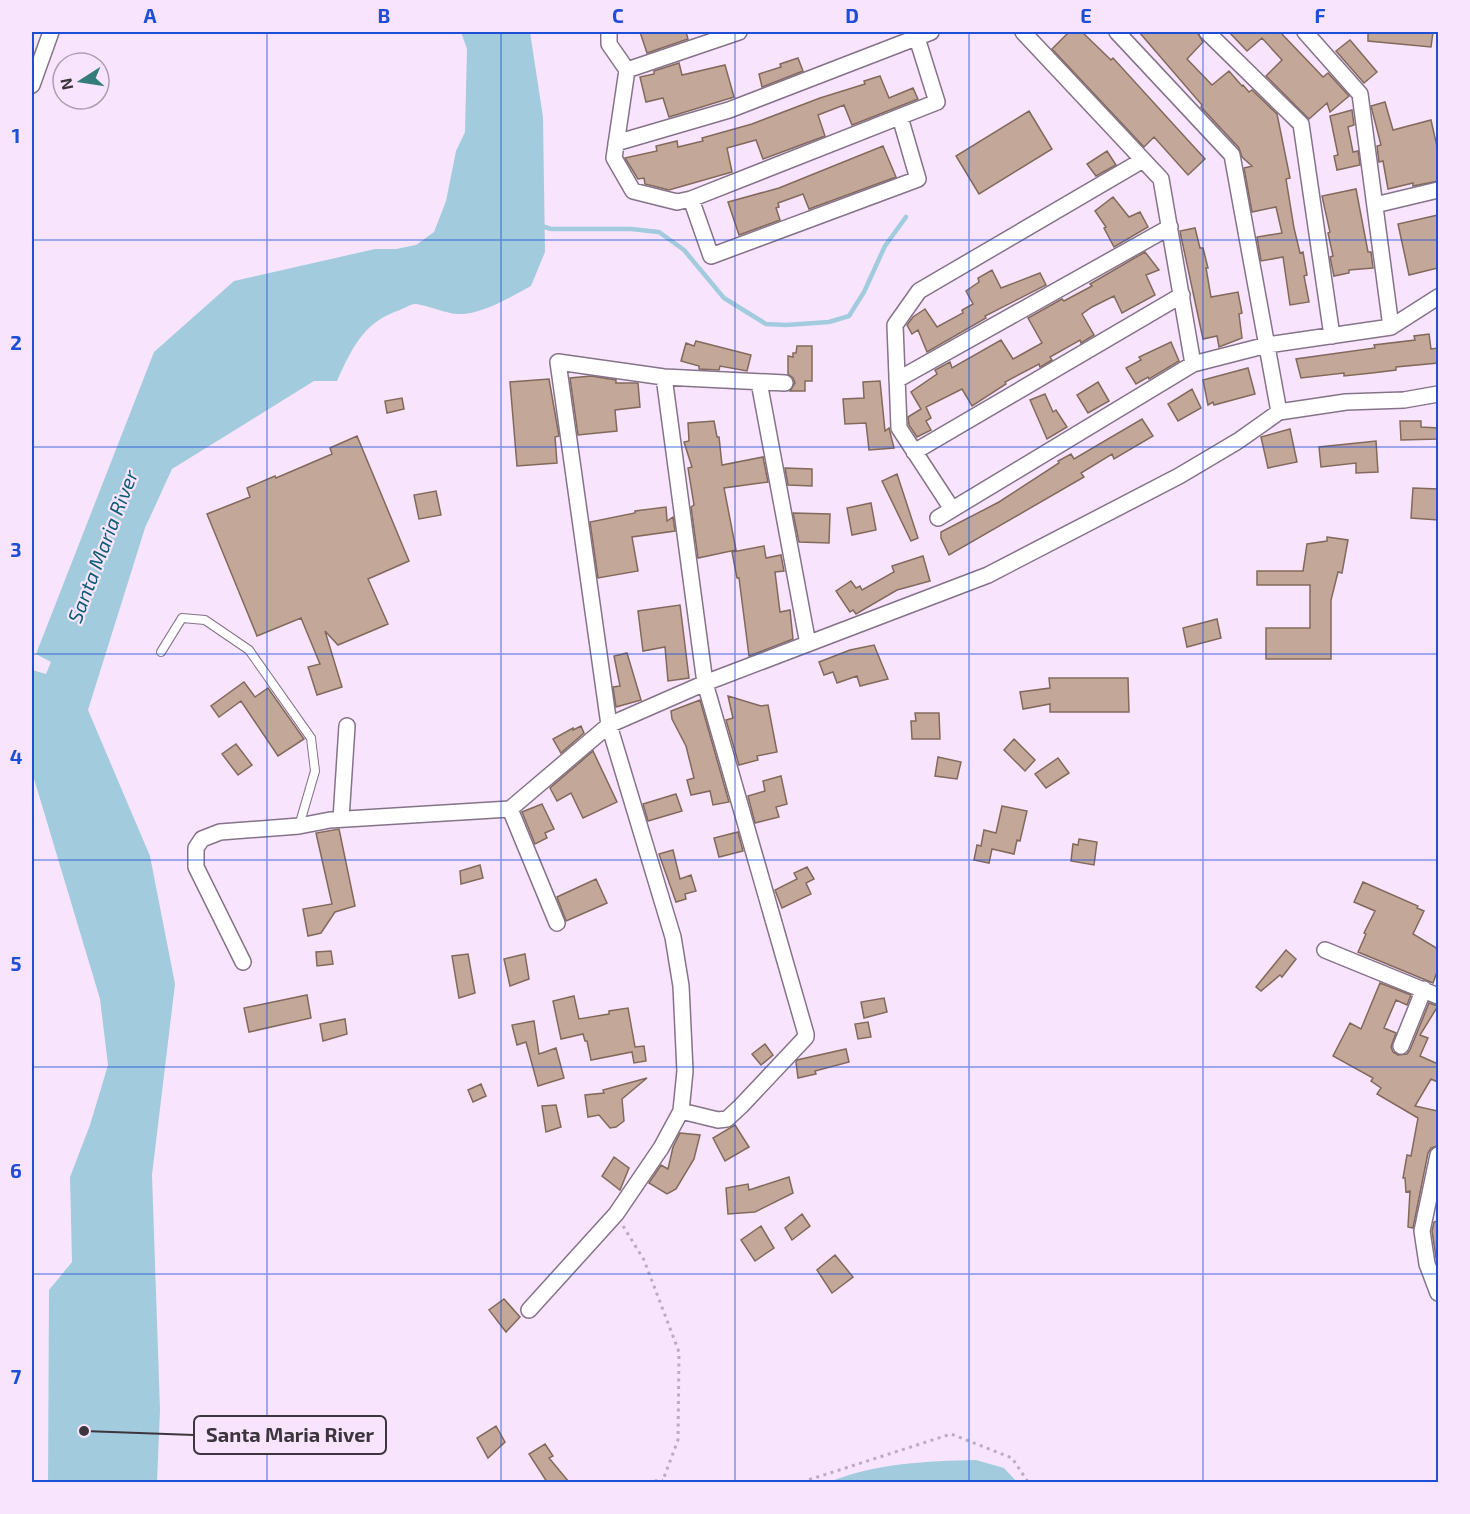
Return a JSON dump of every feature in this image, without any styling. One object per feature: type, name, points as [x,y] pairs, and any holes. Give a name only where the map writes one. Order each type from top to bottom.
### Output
[{"type":"street","points":[[32,85],[51,32]]},
{"type":"street","points":[[609,32],[609,44],[627,70],[616,143],[614,158],[633,191],[677,202],[692,199],[937,102],[924,35],[729,110],[616,143]]},
{"type":"street","points":[[627,70],[739,32]]},
{"type":"street","points":[[1023,32],[1161,178],[1193,364]]},
{"type":"street","points":[[1117,32],[1232,155],[1279,412]]},
{"type":"street","points":[[1207,32],[1301,124],[1332,336]]},
{"type":"street","points":[[1305,32],[1360,94],[1391,327]]},
{"type":"street","points":[[692,199],[711,256],[918,179],[900,117]]},
{"type":"street","points":[[952,510],[899,428],[895,325],[919,291],[1143,160]]},
{"type":"street","points":[[1375,206],[1438,190]]},
{"type":"street","points":[[897,380],[1170,227]]},
{"type":"street","points":[[914,452],[1182,295]]},
{"type":"street","points":[[938,518],[1193,364],[1267,345],[1391,327],[1438,297]]},
{"type":"street","points":[[529,1310],[616,1214],[661,1148],[681,1112],[685,1071],[682,997],[673,937],[609,725],[558,362],[664,377],[785,383]]},
{"type":"street","points":[[664,377],[705,683],[806,1034],[727,1119],[718,1120],[681,1112]]},
{"type":"street","points":[[759,382],[808,644]]},
{"type":"street","points":[[243,962],[196,867],[196,848],[202,838],[220,832],[299,826],[341,819],[510,809],[609,725],[705,683],[988,575],[1179,476],[1279,412],[1346,402],[1404,400],[1438,394]]},
{"type":"street","points":[[341,819],[347,726]]},
{"type":"street","points":[[510,809],[557,923]]},
{"type":"street","points":[[1325,950],[1438,996]]},
{"type":"street","points":[[1401,1046],[1424,989]]},
{"type":"street","points":[[1438,1155],[1422,1231],[1427,1264],[1438,1293]]},
{"type":"lane","points":[[161,652],[182,618],[205,620],[249,650],[311,738],[315,771],[299,826]]},
{"type":"path","points":[[616,1214],[644,1260],[679,1352],[678,1440],[663,1481],[647,1482]]},
{"type":"path","points":[[802,1482],[951,1434],[1012,1458],[1028,1482]]},
{"type":"water","points":[[461,32],[530,32],[543,117],[545,252],[531,286],[477,311],[454,314],[414,304],[385,316],[367,330],[353,348],[337,381],[314,381],[172,469],[145,528],[88,710],[150,856],[175,984],[152,1175],[160,1410],[157,1482],[48,1482],[49,1290],[72,1262],[70,1177],[90,1125],[108,1065],[100,999],[32,772],[32,670],[46,674],[51,662],[36,654],[154,352],[234,281],[375,249],[396,249],[416,245],[434,232],[446,201],[456,151],[465,132],[467,49]]},
{"type":"water","points":[[976,1460],[1004,1468],[1017,1482],[829,1482],[883,1467],[920,1462]]},
{"type":"building","points":[[640,32],[686,32],[688,39],[647,53]]},
{"type":"building","points":[[1069,32],[1082,32],[1111,60],[1113,58],[1205,159],[1188,175],[1154,137],[1144,147],[1052,49]]},
{"type":"building","points":[[1139,32],[1197,32],[1203,42],[1187,59],[1212,85],[1229,71],[1242,86],[1249,92],[1252,90],[1277,114],[1290,178],[1286,179],[1294,228],[1300,253],[1303,252],[1307,275],[1304,276],[1309,302],[1290,305],[1283,257],[1261,261],[1257,237],[1282,233],[1276,207],[1252,212],[1244,168],[1252,166],[1242,157],[1239,148],[1201,107],[1202,105]]},
{"type":"building","points":[[1229,32],[1280,32],[1323,77],[1328,73],[1349,96],[1330,112],[1327,103],[1309,119],[1266,76],[1282,60],[1262,38],[1247,51]]},
{"type":"building","points":[[1368,32],[1433,32],[1431,47],[1368,41]]},
{"type":"building","points":[[1350,40],[1377,72],[1364,83],[1336,51]]},
{"type":"building","points":[[798,58],[803,71],[762,87],[759,74],[781,67],[780,64]]},
{"type":"building","points":[[679,63],[682,75],[725,65],[734,97],[669,117],[663,98],[646,102],[640,77],[654,74],[654,71]]},
{"type":"building","points":[[880,76],[889,98],[913,88],[918,99],[852,125],[844,105],[818,115],[825,136],[763,159],[756,140],[727,148],[732,172],[669,190],[645,184],[644,178],[638,179],[625,158],[657,151],[656,146],[677,141],[678,147],[703,141],[702,138],[752,124],[820,98],[865,84],[864,81]]},
{"type":"building","points":[[1385,102],[1393,130],[1431,120],[1438,151],[1438,181],[1413,186],[1413,183],[1388,189],[1383,161],[1379,162],[1377,146],[1381,145],[1371,106]]},
{"type":"building","points":[[1352,110],[1354,125],[1348,127],[1353,152],[1358,151],[1360,165],[1337,170],[1334,156],[1338,155],[1330,116]]},
{"type":"building","points":[[1029,111],[1052,149],[979,194],[956,156]]},
{"type":"building","points":[[883,146],[896,177],[809,209],[803,194],[778,203],[779,207],[776,208],[780,220],[739,235],[728,202],[779,188]]},
{"type":"building","points":[[1107,151],[1116,165],[1096,176],[1087,164]]},
{"type":"building","points":[[1356,189],[1373,268],[1349,270],[1349,273],[1334,276],[1330,257],[1333,256],[1328,233],[1330,232],[1322,196]]},
{"type":"building","points":[[1113,197],[1129,217],[1140,212],[1148,227],[1114,247],[1104,228],[1106,227],[1095,211]]},
{"type":"building","points":[[1438,215],[1438,268],[1409,275],[1398,224]]},
{"type":"building","points":[[1195,228],[1208,268],[1206,268],[1211,297],[1238,292],[1242,313],[1239,314],[1242,338],[1219,347],[1217,336],[1203,339],[1182,241],[1180,231]]},
{"type":"building","points":[[1145,252],[1159,270],[1146,275],[1155,295],[1122,313],[1114,296],[1092,307],[1082,314],[1094,335],[1050,357],[1052,360],[1042,366],[1040,367],[1039,364],[1005,382],[1006,384],[972,406],[962,389],[926,407],[931,418],[926,421],[931,430],[917,437],[909,425],[908,417],[921,409],[911,392],[937,374],[935,370],[950,362],[952,368],[1001,340],[1013,359],[1042,343],[1028,318],[1092,286],[1090,284]]},
{"type":"building","points":[[992,270],[1001,288],[1040,273],[1046,285],[985,316],[986,318],[927,352],[918,330],[912,334],[907,325],[913,317],[925,309],[937,327],[963,313],[962,310],[973,304],[966,291],[979,282],[978,278]]},
{"type":"building","points":[[1429,334],[1431,349],[1438,348],[1438,363],[1396,367],[1396,370],[1372,373],[1344,376],[1344,373],[1301,378],[1296,359],[1375,348],[1374,345],[1415,340],[1414,336]]},
{"type":"building","points":[[696,341],[751,355],[747,371],[720,366],[719,370],[699,369],[699,366],[681,361],[686,343],[694,346]]},
{"type":"building","points":[[1171,342],[1179,361],[1136,384],[1126,368],[1141,360],[1139,357]]},
{"type":"building","points":[[797,346],[812,346],[812,381],[805,381],[805,391],[790,391],[795,383],[788,374],[788,356],[793,357]]},
{"type":"building","points":[[1248,368],[1255,394],[1208,405],[1203,380]]},
{"type":"building","points":[[591,376],[616,380],[616,383],[638,383],[640,407],[615,410],[617,431],[578,435],[570,378]]},
{"type":"building","points":[[549,379],[559,436],[555,437],[557,463],[517,466],[510,382]]},
{"type":"building","points":[[880,381],[885,431],[889,428],[894,448],[869,450],[866,423],[845,424],[843,399],[864,398],[863,382]]},
{"type":"building","points":[[1098,382],[1109,401],[1088,413],[1077,395]]},
{"type":"building","points":[[1192,389],[1201,408],[1178,421],[1168,404]]},
{"type":"building","points":[[1045,394],[1053,412],[1056,410],[1067,427],[1047,439],[1030,400]]},
{"type":"building","points":[[402,398],[404,409],[387,413],[385,401]]},
{"type":"building","points":[[1142,419],[1153,436],[1114,459],[1112,454],[1081,473],[1084,477],[949,555],[941,538],[941,532],[999,502],[1059,463],[1058,461],[1071,454],[1074,459]]},
{"type":"building","points":[[714,421],[717,437],[719,437],[722,465],[763,457],[768,482],[724,488],[736,550],[698,558],[691,507],[694,505],[688,468],[692,467],[684,442],[689,441],[688,423]]},
{"type":"building","points":[[1400,421],[1421,421],[1421,427],[1438,428],[1438,439],[1401,440]]},
{"type":"building","points":[[1290,429],[1297,462],[1268,468],[1261,437]]},
{"type":"building","points":[[357,436],[409,561],[368,579],[388,624],[338,645],[325,631],[342,687],[317,695],[308,667],[320,664],[301,618],[257,636],[207,514],[250,497],[247,488],[332,454],[330,448]]},
{"type":"building","points":[[1376,441],[1378,472],[1356,473],[1356,463],[1321,467],[1319,447]]},
{"type":"building","points":[[785,468],[812,469],[812,486],[788,485]]},
{"type":"building","points":[[897,474],[918,538],[911,541],[882,481]]},
{"type":"building","points":[[1413,488],[1438,489],[1438,520],[1411,518]]},
{"type":"building","points":[[436,491],[441,515],[419,519],[414,495]]},
{"type":"building","points":[[871,503],[876,530],[852,535],[847,508]]},
{"type":"building","points":[[666,507],[667,521],[673,517],[675,531],[632,537],[638,571],[598,578],[590,522],[635,513],[635,511]]},
{"type":"building","points":[[793,513],[830,514],[829,543],[799,542]]},
{"type":"building","points":[[1327,537],[1348,540],[1342,573],[1338,572],[1331,600],[1331,659],[1266,659],[1266,628],[1310,628],[1310,585],[1257,585],[1257,571],[1303,571],[1307,544],[1327,541]]},
{"type":"building","points":[[764,546],[766,558],[781,555],[784,571],[775,572],[780,612],[790,610],[793,639],[749,656],[739,578],[737,578],[732,552]]},
{"type":"building","points":[[923,556],[930,581],[897,590],[856,614],[853,610],[850,612],[836,591],[851,581],[856,588],[860,586],[862,590],[894,572],[892,566]]},
{"type":"building","points":[[680,605],[689,678],[668,681],[665,647],[643,651],[638,611]]},
{"type":"building","points":[[1217,619],[1221,638],[1187,647],[1183,628]]},
{"type":"building","points":[[874,645],[888,679],[860,686],[857,676],[837,683],[833,672],[824,675],[819,662],[850,650]]},
{"type":"building","points":[[627,653],[641,700],[616,707],[613,687],[620,686],[614,656]]},
{"type":"building","points":[[1049,678],[1128,678],[1129,712],[1050,712],[1050,704],[1023,709],[1020,692],[1050,688]]},
{"type":"building","points":[[244,682],[255,697],[268,688],[304,739],[278,756],[241,701],[219,717],[211,706]]},
{"type":"building","points":[[728,696],[761,706],[768,705],[777,752],[757,756],[758,760],[739,765],[726,720],[733,718]]},
{"type":"building","points":[[700,700],[729,802],[713,805],[710,791],[691,795],[687,780],[694,778],[686,746],[672,719],[671,711]]},
{"type":"building","points":[[915,713],[939,713],[940,739],[912,739],[911,721],[916,721]]},
{"type":"building","points":[[581,726],[584,733],[561,753],[553,739]]},
{"type":"building","points":[[1014,739],[1035,760],[1025,771],[1004,750]]},
{"type":"building","points":[[236,744],[252,765],[238,775],[222,754]]},
{"type":"building","points":[[593,751],[617,802],[583,818],[571,793],[557,801],[550,788]]},
{"type":"building","points":[[938,757],[961,762],[957,779],[935,776]]},
{"type":"building","points":[[1058,758],[1069,773],[1046,788],[1035,774]]},
{"type":"building","points":[[781,776],[787,804],[776,807],[779,817],[755,823],[748,796],[765,791],[763,781]]},
{"type":"building","points":[[676,794],[682,811],[648,821],[643,804]]},
{"type":"building","points":[[542,804],[554,829],[545,833],[547,838],[535,844],[522,812]]},
{"type":"building","points":[[1002,806],[1027,811],[1020,841],[1017,840],[1014,854],[992,849],[989,863],[974,860],[977,845],[981,846],[984,830],[996,833]]},
{"type":"building","points":[[339,829],[355,906],[335,912],[321,933],[308,936],[303,909],[332,904],[316,833]]},
{"type":"building","points":[[738,832],[743,851],[719,857],[714,838]]},
{"type":"building","points":[[1079,839],[1097,842],[1094,865],[1071,861],[1073,844],[1078,845]]},
{"type":"building","points":[[673,850],[680,879],[691,875],[696,891],[685,894],[686,899],[676,902],[659,854]]},
{"type":"building","points":[[480,865],[483,878],[461,884],[460,871]]},
{"type":"building","points":[[807,867],[814,879],[806,883],[811,894],[782,908],[775,890],[797,879],[794,873]]},
{"type":"building","points":[[596,879],[607,903],[566,921],[557,897]]},
{"type":"building","points":[[1363,882],[1418,906],[1417,908],[1424,911],[1413,934],[1438,949],[1438,969],[1433,983],[1358,952],[1375,911],[1354,902]]},
{"type":"building","points":[[1286,950],[1296,959],[1282,977],[1280,975],[1261,991],[1256,987]]},
{"type":"building","points":[[331,951],[333,964],[317,966],[316,952]]},
{"type":"building","points":[[468,954],[475,993],[459,998],[452,956]]},
{"type":"building","points":[[525,954],[529,979],[510,986],[504,959]]},
{"type":"building","points":[[1380,983],[1411,995],[1407,1005],[1396,1000],[1384,1028],[1396,1033],[1391,1047],[1398,1055],[1407,1054],[1410,1050],[1429,1003],[1438,1006],[1420,1035],[1428,1038],[1420,1056],[1438,1064],[1438,1082],[1431,1079],[1415,1106],[1438,1111],[1438,1138],[1437,1146],[1431,1148],[1428,1153],[1413,1228],[1408,1227],[1410,1191],[1406,1192],[1405,1178],[1403,1178],[1407,1155],[1411,1156],[1418,1118],[1377,1094],[1381,1088],[1371,1081],[1373,1078],[1333,1056],[1350,1023],[1361,1029]]},
{"type":"building","points":[[307,995],[311,1018],[249,1032],[244,1008]]},
{"type":"building","points":[[574,996],[579,1019],[628,1008],[635,1047],[644,1046],[646,1061],[634,1063],[632,1052],[591,1060],[583,1034],[561,1039],[553,1001]]},
{"type":"building","points":[[884,998],[887,1012],[864,1018],[861,1002]]},
{"type":"building","points":[[345,1019],[347,1034],[323,1041],[320,1024]]},
{"type":"building","points":[[534,1021],[539,1054],[556,1048],[564,1078],[538,1086],[526,1042],[517,1045],[512,1025]]},
{"type":"building","points":[[868,1022],[871,1037],[858,1039],[855,1024]]},
{"type":"building","points":[[765,1044],[773,1055],[761,1065],[752,1054]]},
{"type":"building","points":[[846,1049],[849,1062],[798,1078],[797,1060]]},
{"type":"building","points":[[647,1078],[622,1099],[624,1121],[616,1127],[610,1128],[599,1115],[588,1117],[585,1095],[604,1093],[603,1090]]},
{"type":"building","points":[[481,1084],[486,1096],[473,1102],[468,1090]]},
{"type":"building","points":[[556,1105],[561,1127],[546,1132],[542,1106]]},
{"type":"building","points":[[735,1125],[749,1147],[725,1161],[713,1138]]},
{"type":"building","points":[[680,1133],[700,1135],[694,1159],[676,1189],[667,1194],[649,1183],[661,1165],[668,1169],[673,1147]]},
{"type":"building","points":[[614,1157],[629,1168],[620,1190],[602,1176]]},
{"type":"building","points":[[789,1177],[793,1193],[755,1212],[728,1214],[726,1188],[748,1184],[749,1190]]},
{"type":"building","points":[[802,1214],[810,1226],[792,1240],[785,1228]]},
{"type":"building","points":[[1438,1221],[1437,1264],[1432,1231],[1434,1222]]},
{"type":"building","points":[[761,1226],[774,1248],[755,1261],[741,1240]]},
{"type":"building","points":[[835,1255],[853,1277],[832,1293],[817,1270]]},
{"type":"building","points":[[504,1299],[520,1317],[506,1332],[489,1310]]},
{"type":"building","points":[[496,1426],[505,1442],[488,1458],[477,1438]]},
{"type":"building","points":[[545,1444],[553,1456],[549,1458],[569,1482],[547,1482],[529,1454]]},
{"type":"waterway","points":[[539,225],[551,229],[631,229],[659,232],[684,250],[724,298],[766,324],[786,325],[829,322],[849,316],[864,292],[885,246],[906,217]]},
{"type":"place","name":"Santa Maria River","points":[[84,1431]]}]
